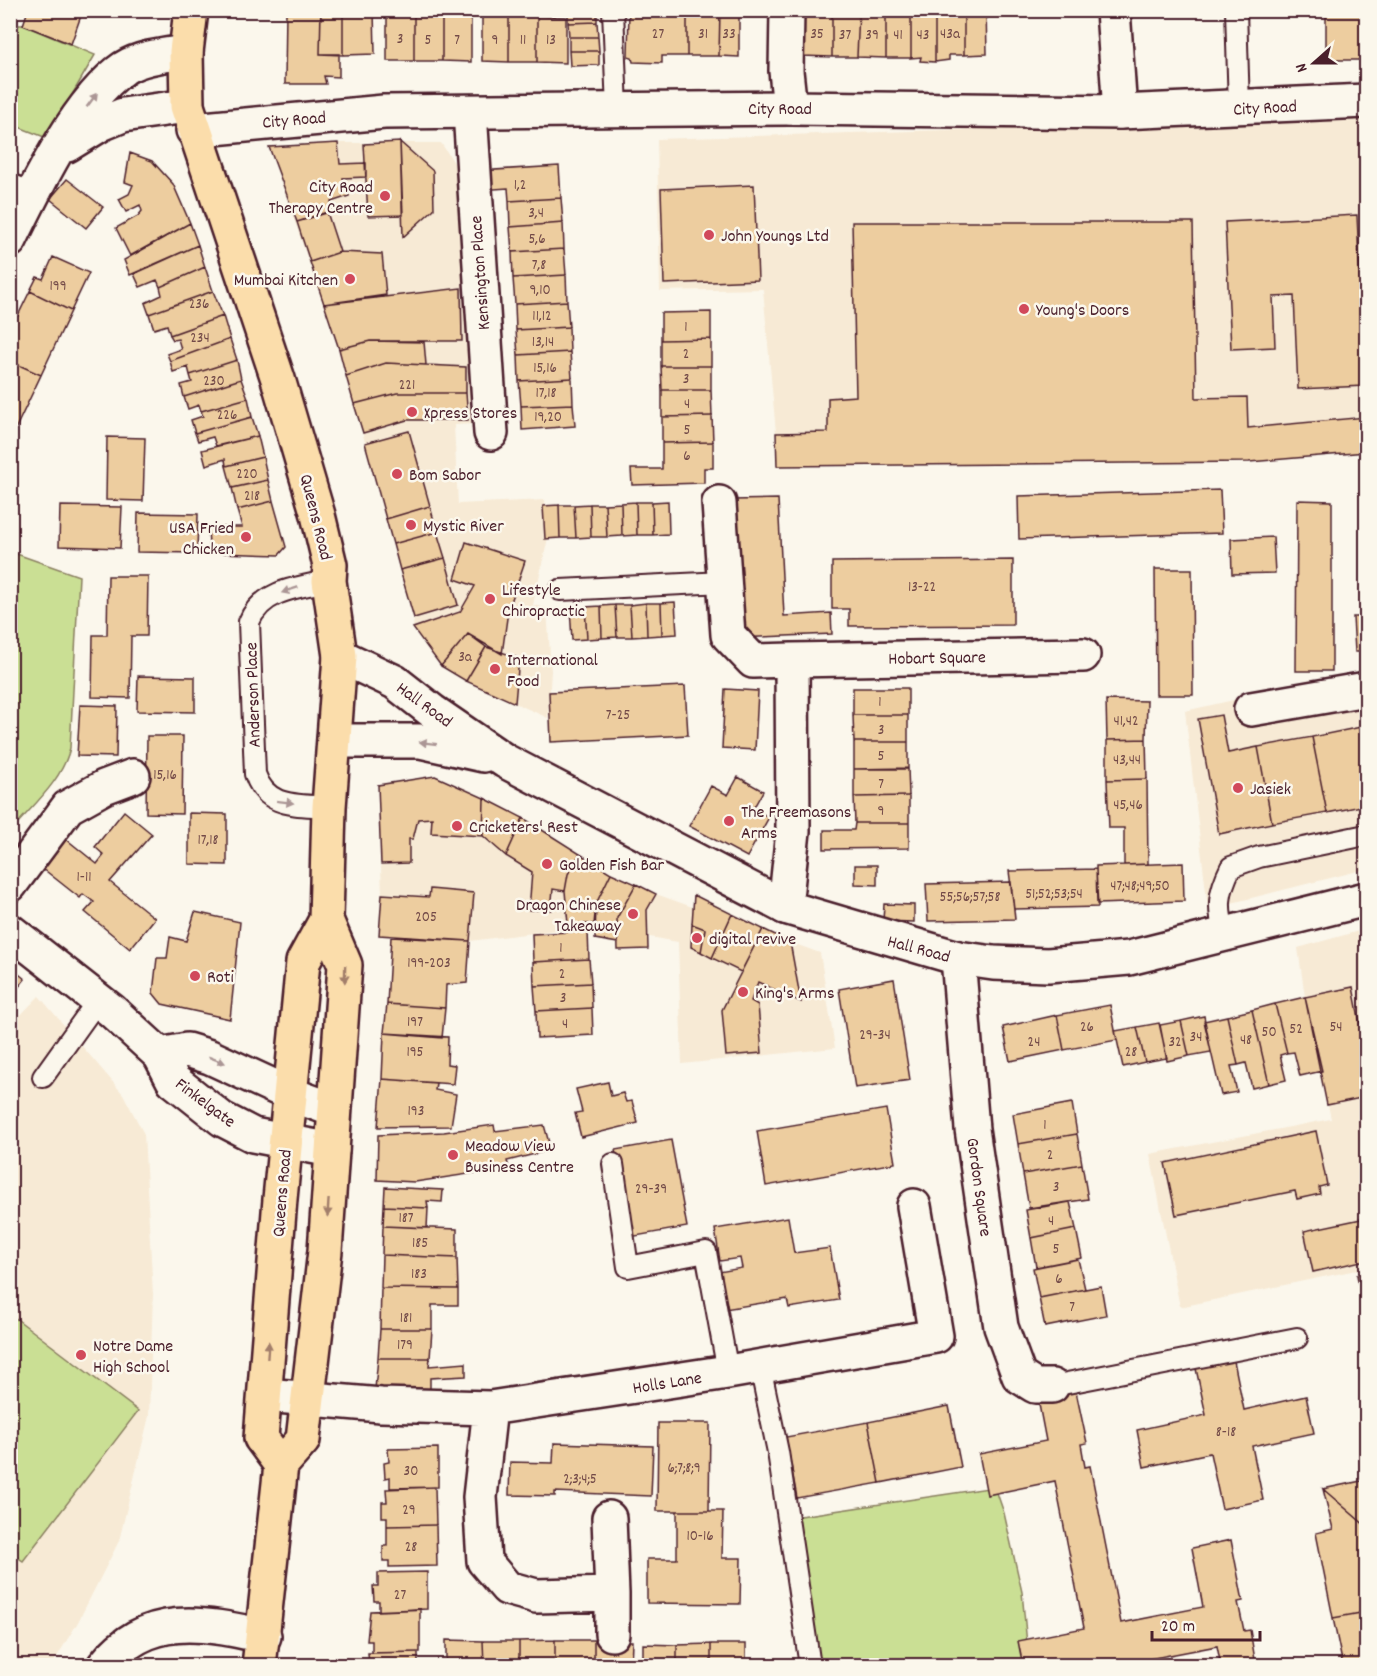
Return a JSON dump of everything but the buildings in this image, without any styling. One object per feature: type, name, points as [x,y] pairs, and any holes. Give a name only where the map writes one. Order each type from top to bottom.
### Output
[{"type":"main road","name":"Queens Road","points":[[191,10],[186,52],[190,118],[278,379],[318,514],[330,565],[329,581],[340,656],[336,741],[329,807],[326,920],[345,965],[325,1251],[303,1440],[281,1465],[261,1438],[285,1143],[303,962],[326,920]]},
{"type":"main road","points":[[262,1651],[281,1465]]},
{"type":"street","points":[[787,10],[786,70],[790,108]]},
{"type":"street","points":[[1113,10],[1120,112]]},
{"type":"street","points":[[10,240],[22,189],[60,149],[97,93],[125,67],[150,58],[186,52]]},
{"type":"street","name":"City Road","points":[[60,149],[101,124],[123,115],[190,118],[384,112],[790,108],[1120,112],[1366,101]]},
{"type":"street","name":"Kensington Place","points":[[470,112],[491,433]]},
{"type":"street","name":"Hobart Square","points":[[718,503],[728,635],[753,661],[1083,655]]},
{"type":"street","name":"Hall Road","points":[[340,656],[396,682],[432,711],[505,761],[785,907],[958,958],[993,963],[1048,965],[1129,958],[1366,900]]},
{"type":"street","points":[[785,907],[793,831],[792,660]]},
{"type":"street","points":[[1251,709],[1348,684]]},
{"type":"street","name":"Hall Road","points":[[336,741],[420,741],[446,745],[505,761]]},
{"type":"street","points":[[10,885],[68,807],[104,787],[133,776]]},
{"type":"street","name":"Finkelgate","points":[[10,931],[98,1000],[160,1055],[173,1080],[222,1119],[253,1135],[285,1143],[332,1150]]},
{"type":"street","name":"Gordon Square","points":[[958,958],[972,1129],[1001,1327],[1019,1377],[1035,1386],[1052,1386]]},
{"type":"street","name":"Finkelgate","points":[[160,1055],[187,1050],[231,1065],[290,1094],[334,1110]]},
{"type":"street","name":"Holls Lane","points":[[265,1395],[490,1408],[728,1372],[936,1336],[914,1206]]},
{"type":"street","points":[[490,1408],[480,1497],[484,1561],[507,1588],[536,1596],[612,1594]]},
{"type":"street","points":[[609,1518],[612,1634]]},
{"type":"street","points":[[104,1665],[117,1649],[142,1632],[164,1626],[222,1627],[262,1651]]},
{"type":"lane","points":[[613,10],[617,110]]},
{"type":"lane","points":[[1236,10],[1239,108]]},
{"type":"lane","name":"Anderson Place","points":[[329,581],[298,587],[265,599],[255,608],[249,622],[255,774],[260,787],[273,801],[329,807]]},
{"type":"lane","points":[[560,590],[724,582]]},
{"type":"lane","points":[[1225,936],[1220,917],[1220,889],[1232,867],[1259,857],[1366,835]]},
{"type":"lane","points":[[43,1077],[98,1000]]},
{"type":"lane","points":[[613,1164],[628,1267],[706,1252],[728,1372]]},
{"type":"lane","points":[[1052,1386],[1297,1338]]},
{"type":"lane","points":[[760,1366],[778,1452],[810,1665]]},
{"type":"shaded area","points":[[1366,117],[1366,452],[1249,462],[777,466],[763,289],[660,291],[657,139]]},
{"type":"shaded area","points":[[338,143],[441,143],[465,179],[474,424],[454,425],[458,504],[545,500],[548,538],[533,605],[547,608],[551,671],[548,718],[466,681],[441,666],[413,628],[414,618],[339,349],[269,147]]},
{"type":"shaded area","points":[[1366,670],[1366,869],[1208,909],[1185,711]]},
{"type":"shaded area","points":[[435,776],[523,818],[611,873],[656,894],[820,953],[835,1048],[682,1064],[678,942],[589,926],[470,941],[379,935],[382,894],[378,785]]},
{"type":"shaded area","points":[[1366,929],[1366,1268],[1180,1307],[1150,1154],[1331,1119],[1305,997],[1298,948]]},
{"type":"shaded area","name":"Notre Dame High School","points":[[39,996],[123,1094],[144,1134],[153,1294],[149,1416],[119,1541],[78,1622],[52,1665],[11,1665],[10,1026]]},
{"type":"green space","points":[[14,25],[23,25],[95,55],[47,138],[11,124],[15,78]]},
{"type":"green space","points":[[11,552],[79,576],[70,748],[54,782],[11,831]]},
{"type":"green space","points":[[10,1314],[138,1411],[23,1561],[10,1552]]},
{"type":"green space","points":[[995,1487],[1004,1513],[1022,1592],[1029,1665],[817,1665],[794,1517]]},
{"type":"place","name":"City Road Therapy Centre","points":[[385,196]]},
{"type":"place","name":"John Youngs Ltd","points":[[709,235]]},
{"type":"place","name":"Mumbai Kitchen","points":[[350,279]]},
{"type":"place","name":"Young's Doors","points":[[1024,309]]},
{"type":"place","name":"Xpress Stores","points":[[412,412]]},
{"type":"place","name":"Bom Sabor","points":[[397,474]]},
{"type":"place","name":"Mystic River","points":[[411,525]]},
{"type":"place","name":"USA Fried Chicken","points":[[246,537]]},
{"type":"place","name":"Lifestyle Chiropractic","points":[[490,599]]},
{"type":"place","name":"International Food","points":[[495,669]]},
{"type":"place","name":"Jasiek","points":[[1238,788]]},
{"type":"place","name":"The Freemasons Arms","points":[[729,821]]},
{"type":"place","name":"Cricketers' Rest","points":[[457,826]]},
{"type":"place","name":"Golden Fish Bar","points":[[547,864]]},
{"type":"place","name":"Dragon Chinese Takeaway","points":[[633,914]]},
{"type":"place","name":"digital revive","points":[[697,938]]},
{"type":"place","name":"Roti","points":[[195,976]]},
{"type":"place","name":"King's Arms","points":[[743,992]]},
{"type":"place","name":"Meadow View Business Centre","points":[[453,1155]]},
{"type":"place","name":"Notre Dame High School","points":[[81,1355]]}]
